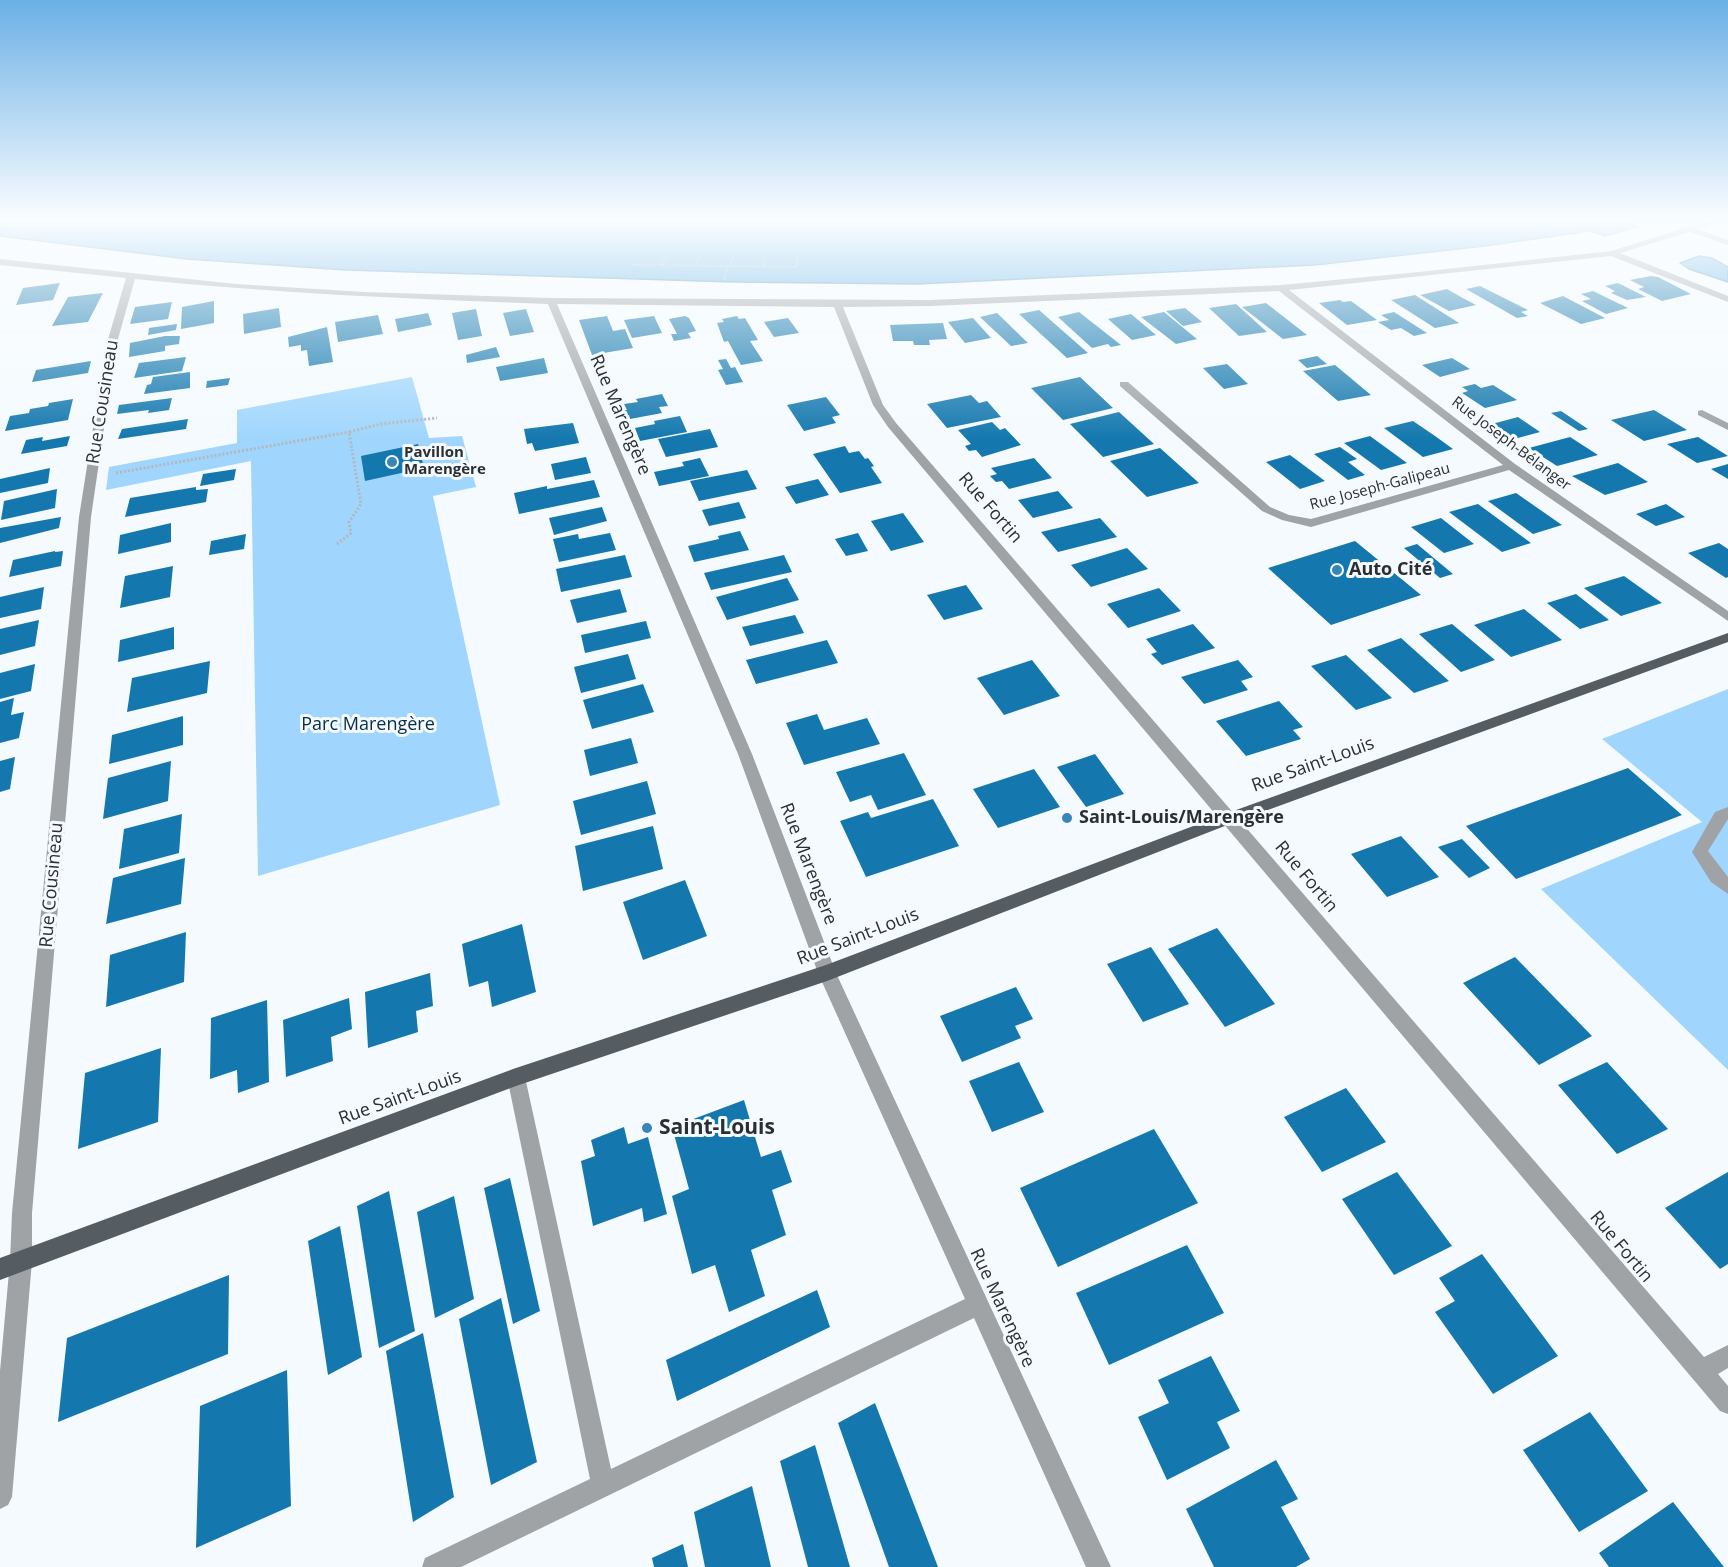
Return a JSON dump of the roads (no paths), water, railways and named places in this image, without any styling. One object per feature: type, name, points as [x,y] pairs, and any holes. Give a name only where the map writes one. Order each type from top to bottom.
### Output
[{"type":"main road","name":"Rue Saint-Louis","points":[[0,1269],[516,1077],[826,973],[1230,818],[1728,637]]},
{"type":"street","name":"Rue Cousineau","points":[[0,1497],[21,1261],[22,1213],[90,477],[111,346],[127,292]]},
{"type":"street","points":[[321,292],[551,300],[837,304],[997,301],[1191,292]]},
{"type":"street","name":"Rue Joseph-Bélanger","points":[[1286,292],[1511,466],[1728,617]]},
{"type":"street","points":[[1711,292],[1728,299]]},
{"type":"street","name":"Rue Marengère","points":[[551,300],[745,754],[826,973],[1099,1567]]},
{"type":"street","name":"Rue Fortin","points":[[837,304],[878,405],[892,425],[1728,1403]]},
{"type":"street","name":"Rue Joseph-Galipeau","points":[[1124,384],[1266,509],[1286,518],[1311,523],[1511,466]]},
{"type":"street","points":[[1702,413],[1728,427]]},
{"type":"street","points":[[1728,813],[1720,816],[1700,852],[1717,877],[1728,887]]},
{"type":"street","points":[[516,1077],[603,1486]]},
{"type":"street","points":[[434,1567],[979,1304]]},
{"type":"street","points":[[1701,1371],[1728,1356]]},
{"type":"place","name":"Pavillon Marengère","points":[[392,462]]},
{"type":"place","name":"Auto Cité","points":[[1337,570]]},
{"type":"place","name":"Saint-Louis/Marengère","points":[[1067,818]]},
{"type":"place","name":"Saint-Louis","points":[[647,1128]]},
{"type":"park label","name":"Parc Marengère","points":[[368,725]]}]
